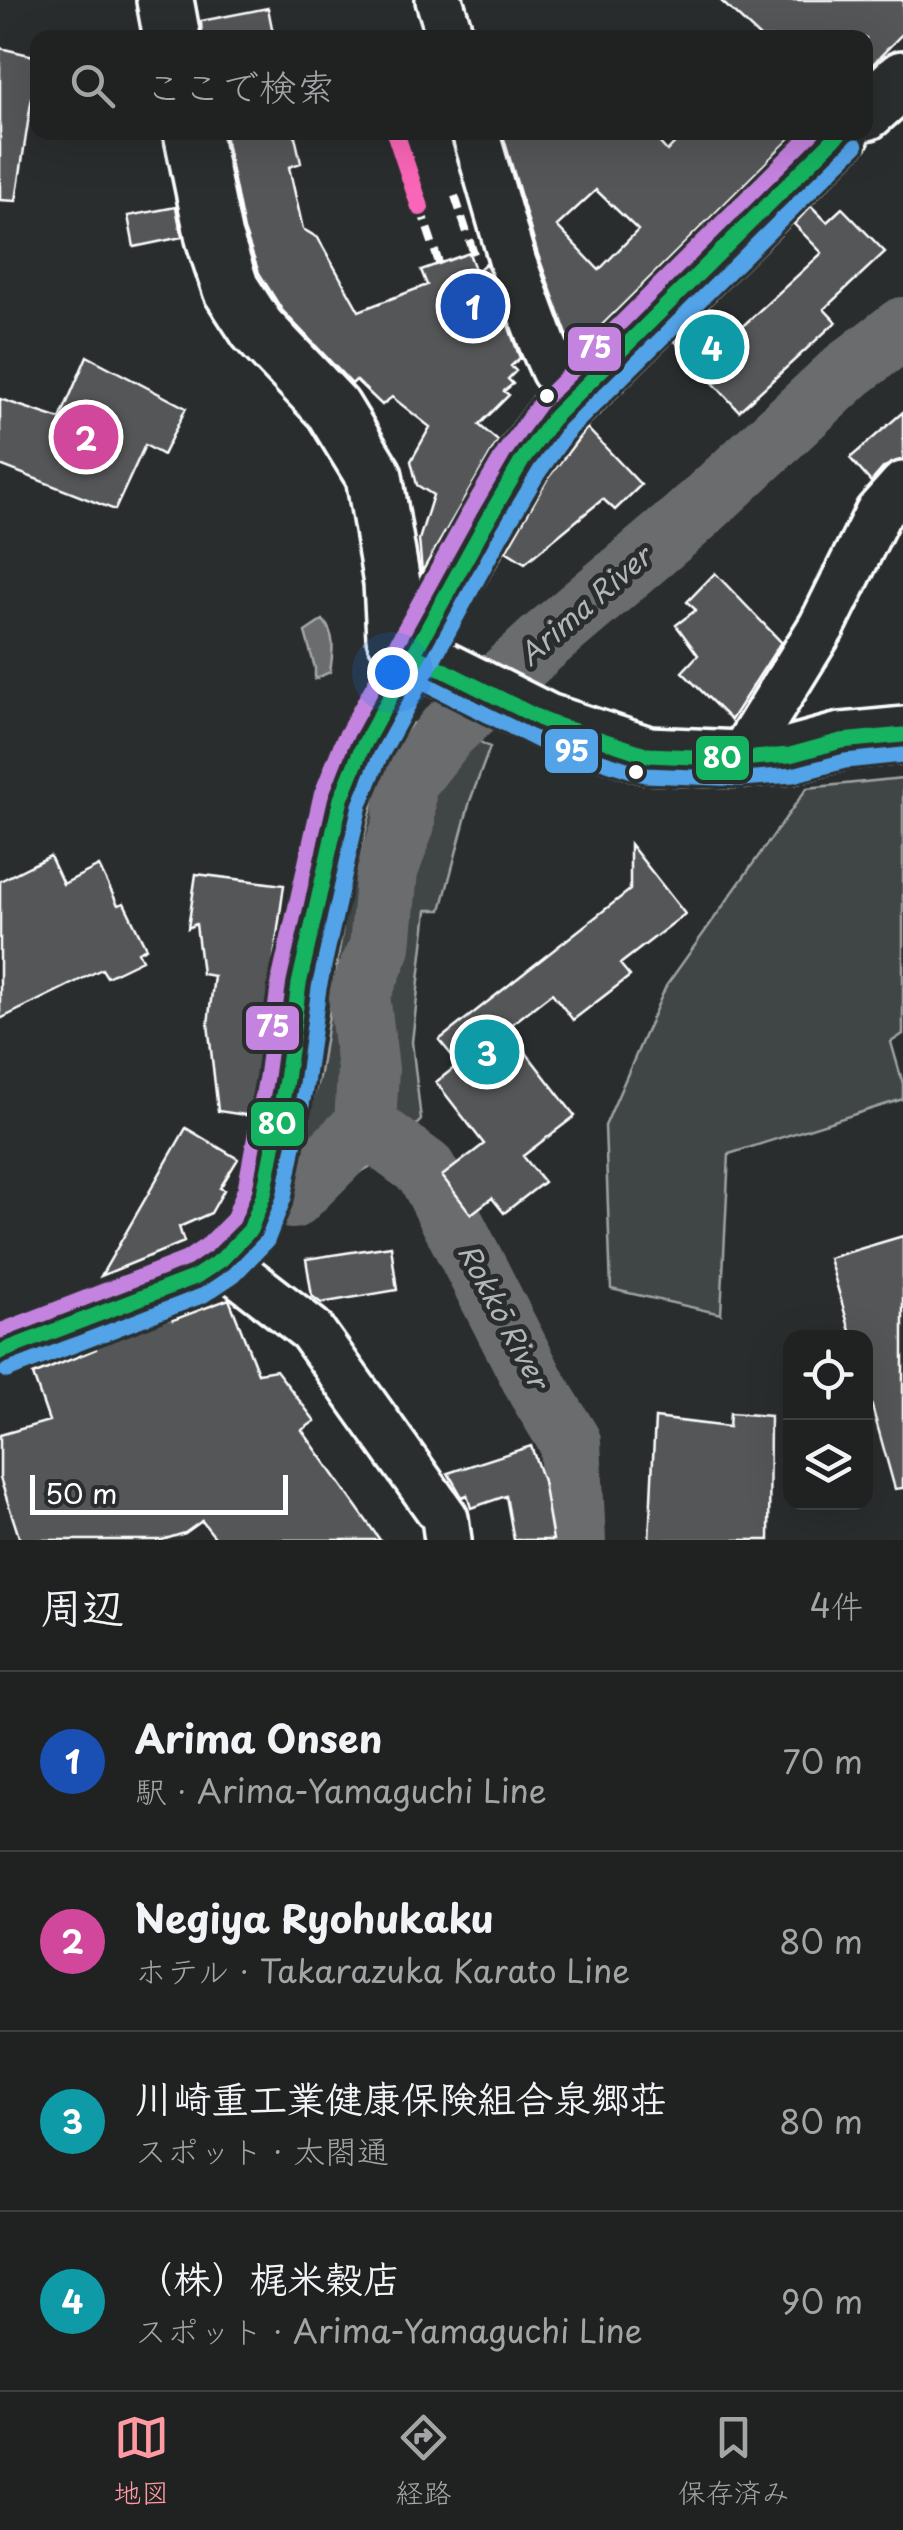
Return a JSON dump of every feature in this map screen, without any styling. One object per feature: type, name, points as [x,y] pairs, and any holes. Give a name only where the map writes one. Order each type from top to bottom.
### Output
[{"type":"main road","points":[[165,0],[171,30]]},
{"type":"main road","points":[[873,106],[903,79]]},
{"type":"main road","points":[[194,140],[214,238],[230,289],[257,330],[333,410],[374,476],[387,548],[396,637],[411,654],[547,722],[648,754],[740,758],[790,754],[841,741],[903,734]]},
{"type":"main road","points":[[411,654],[522,460],[574,394],[834,140]]},
{"type":"street","points":[[439,0],[448,30]]},
{"type":"street","points":[[478,140],[513,263],[543,345],[554,370],[574,394]]},
{"type":"street","points":[[740,758],[822,626],[878,513],[903,485]]},
{"type":"street","points":[[0,1352],[196,1277],[245,1228],[341,799],[361,750],[411,654]]},
{"type":"street","points":[[245,1228],[311,1330],[445,1518],[448,1540]]},
{"type":"shaded area","points":[[323,620],[332,638],[333,651],[330,672],[315,679],[305,632]]},
{"type":"shaded area","points":[[431,717],[490,747],[470,801],[441,910],[427,910],[412,1042],[421,1120],[382,1160],[313,1198],[294,1170],[320,1073],[346,907],[377,787],[412,724]]},
{"type":"shaded area","points":[[903,778],[903,1034],[891,1042],[903,1084],[903,1099],[729,1154],[721,1314],[611,1289],[605,1126],[666,986],[807,788]]},
{"type":"building","points":[[720,0],[903,0],[903,33],[873,64],[873,30],[752,30]]},
{"type":"building","points":[[268,8],[272,30],[202,30],[201,21]]},
{"type":"building","points":[[0,48],[30,55],[30,109],[16,201],[0,200]]},
{"type":"building","points":[[226,140],[296,140],[301,163],[289,167],[303,229],[318,238],[359,311],[427,285],[421,270],[469,253],[476,272],[486,263],[520,358],[511,366],[516,371],[508,379],[513,384],[504,391],[509,395],[479,425],[498,441],[422,572],[419,540],[433,495],[417,485],[411,461],[430,427],[392,397],[382,405],[356,380],[352,384],[282,310],[259,273],[244,230]]},
{"type":"building","points":[[504,140],[657,140],[667,151],[677,140],[789,140],[579,348],[567,335],[538,255]],"holes":[[[596,190],[638,230],[599,270],[557,226]]]},
{"type":"building","points":[[811,206],[827,222],[842,208],[885,252],[824,309],[836,322],[739,411],[675,341],[709,308],[733,335],[822,253],[794,224]]},
{"type":"building","points":[[176,207],[182,237],[134,247],[128,216]]},
{"type":"building","points":[[87,356],[186,408],[163,455],[145,445],[115,510],[0,465],[0,399],[60,419]]},
{"type":"building","points":[[903,412],[903,459],[884,467],[871,482],[850,458]]},
{"type":"building","points":[[587,428],[641,485],[615,510],[603,499],[525,563],[506,551],[548,478]]},
{"type":"building","points":[[715,573],[781,642],[731,720],[682,672],[698,655],[676,625],[696,610],[687,602]]},
{"type":"building","points":[[630,844],[685,914],[620,964],[630,976],[573,1020],[552,993],[507,1028],[575,1116],[523,1156],[544,1182],[504,1213],[492,1198],[471,1214],[442,1176],[484,1144],[436,1082],[459,1064],[439,1040],[630,890]]},
{"type":"building","points":[[50,856],[63,884],[99,866],[118,905],[124,903],[146,948],[138,952],[142,960],[107,977],[102,969],[0,1019],[0,881]]},
{"type":"building","points":[[196,874],[284,885],[252,1116],[218,1111],[208,1024],[214,976],[202,974],[196,924],[188,928]]},
{"type":"building","points":[[186,1128],[238,1159],[220,1188],[224,1190],[211,1213],[179,1227],[184,1242],[101,1276]]},
{"type":"building","points":[[903,1236],[903,1488],[895,1489],[873,1410],[873,1330],[850,1330],[829,1258]]},
{"type":"building","points":[[391,1246],[397,1290],[321,1303],[312,1296],[306,1259]]},
{"type":"building","points":[[229,1299],[258,1373],[276,1370],[315,1421],[302,1430],[380,1540],[217,1540],[202,1521],[185,1533],[162,1540],[20,1540],[0,1478],[0,1435],[49,1421],[33,1375],[96,1349],[94,1344]]},
{"type":"building","points":[[730,1413],[770,1416],[769,1540],[649,1540],[655,1418],[729,1427]]},
{"type":"building","points":[[531,1446],[543,1481],[553,1540],[514,1540],[506,1496],[471,1508],[467,1495],[462,1497],[448,1473]]},
{"type":"waterway","name":"Arima River","points":[[365,1125],[368,1069],[359,995],[380,947],[387,871],[404,824],[405,784],[447,731],[541,644],[687,520],[847,371],[903,328]]},
{"type":"waterway","name":"Rokkō River","points":[[365,1125],[426,1170],[537,1388],[570,1442],[575,1540]]},
{"type":"waterway","points":[[292,1198],[365,1125]]},
{"type":"railway","points":[[455,196],[474,254]]},
{"type":"railway","points":[[420,207],[440,266]]},
{"type":"transit line","points":[[398,140],[420,207]]},
{"type":"transit line","name":"75","points":[[0,1331],[186,1259],[233,1219],[245,1188],[279,980],[321,795],[342,742],[467,516],[505,451],[539,404],[805,140]]},
{"type":"transit line","name":"80","points":[[0,1352],[195,1277],[221,1260],[250,1230],[264,1194],[299,984],[341,799],[361,750],[484,526],[522,461],[555,416],[833,140]]},
{"type":"transit line","name":"95","points":[[7,1371],[204,1295],[234,1275],[267,1241],[284,1198],[319,988],[360,805],[379,759],[501,536],[570,429],[856,146]]},
{"type":"transit line","name":"80","points":[[411,654],[547,722],[648,755],[740,759],[790,755],[841,741],[903,735]]},
{"type":"transit line","name":"95","points":[[402,672],[539,741],[645,775],[742,779],[793,775],[845,761],[903,755]]},
{"type":"place","name":"Arima Onsen","points":[[473,306]]},
{"type":"place","name":"（株）梶米穀店","points":[[712,347]]},
{"type":"place","name":"Negiya Ryohukaku","points":[[86,437]]},
{"type":"place","name":"川崎重工業健康保険組合泉郷荘","points":[[487,1052]]}]
